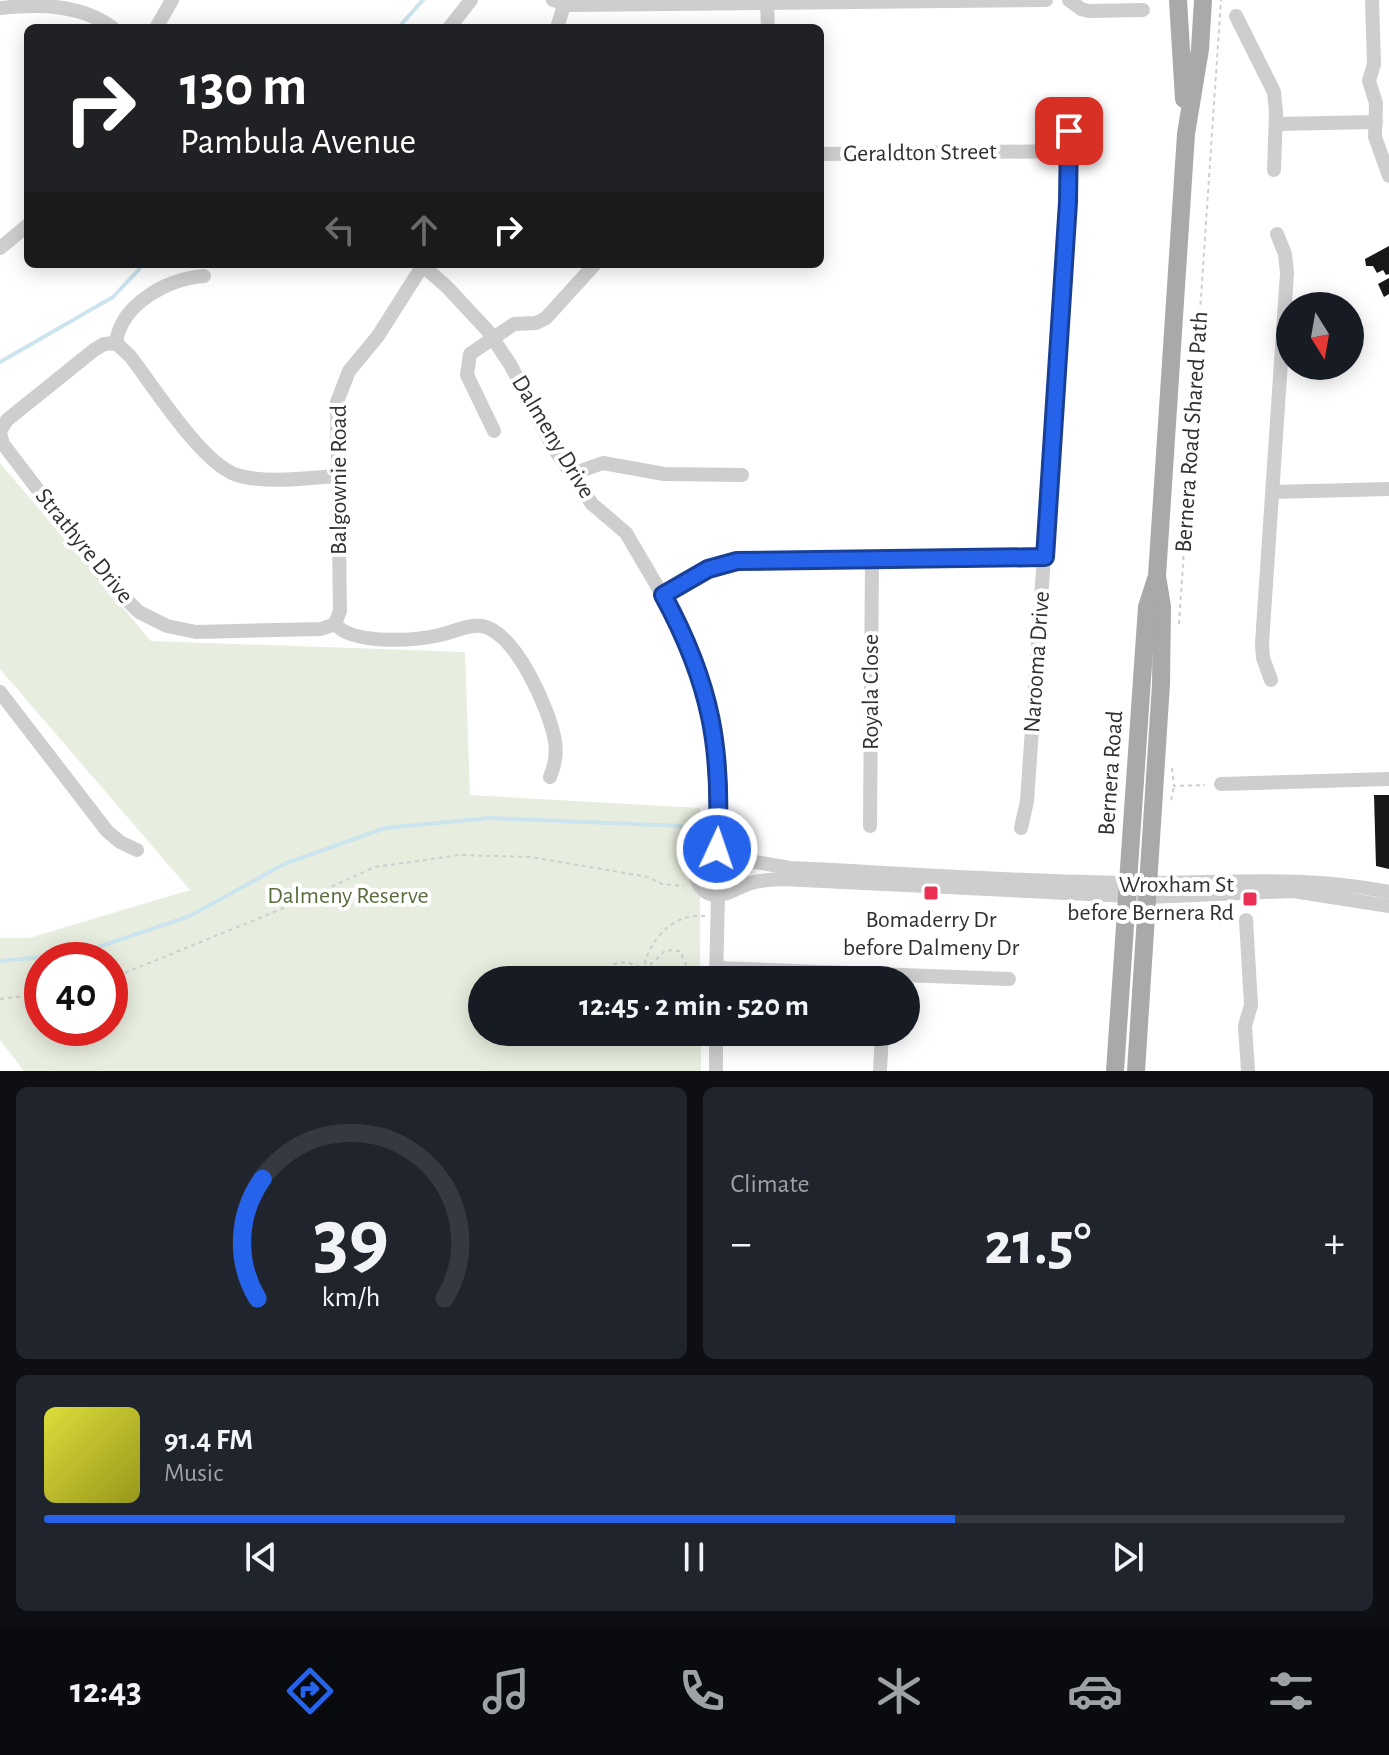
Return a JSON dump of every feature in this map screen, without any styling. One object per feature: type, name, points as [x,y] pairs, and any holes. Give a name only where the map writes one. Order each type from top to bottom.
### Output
[{"type":"main road","name":"Bernera Road","points":[[1178,0],[1186,134]]},
{"type":"main road","name":"Bernera Road","points":[[1136,1071],[1161,684],[1162,607],[1157,576],[1186,134],[1200,49],[1203,0]]},
{"type":"main road","name":"Bernera Road","points":[[1115,1071],[1147,607],[1157,576]]},
{"type":"street","points":[[158,24],[172,0]]},
{"type":"street","points":[[452,24],[471,0]]},
{"type":"street","points":[[558,24],[565,3],[1046,0]]},
{"type":"street","points":[[1069,0],[1089,11],[1143,10]]},
{"type":"street","points":[[1372,0],[1374,64],[1369,81],[1389,176]]},
{"type":"street","points":[[767,4],[768,24]]},
{"type":"street","points":[[0,8],[71,9],[92,15],[107,24]]},
{"type":"street","points":[[1236,16],[1274,92],[1274,170]]},
{"type":"street","name":"Narooma Drive","points":[[1021,828],[1027,801],[1045,557],[1067,224],[1069,111]]},
{"type":"street","points":[[1276,124],[1380,131]]},
{"type":"street","name":"Geraldton Street","points":[[824,154],[1068,151]]},
{"type":"street","points":[[0,248],[24,228]]},
{"type":"street","points":[[1271,680],[1263,658],[1262,643],[1287,273],[1285,254],[1277,234]]},
{"type":"street","name":"Balgownie Road","points":[[335,624],[340,611],[337,402],[343,382],[378,336],[420,268]]},
{"type":"street","name":"Dalmeny Drive","points":[[426,268],[462,302],[492,338],[514,372],[553,447],[599,511],[626,533],[691,649],[710,709],[719,768],[717,849]]},
{"type":"street","points":[[494,431],[467,375],[470,354],[514,324],[536,323],[546,318],[591,268]]},
{"type":"street","points":[[204,276],[168,284],[131,310],[121,321],[116,343],[130,356],[207,456],[224,469],[235,475],[256,478],[337,476]]},
{"type":"street","name":"Strathyre Drive","points":[[116,343],[104,344],[94,350],[7,420],[0,432],[3,444],[109,583],[139,612],[167,626],[196,632],[321,629],[335,624]]},
{"type":"street","points":[[572,474],[603,463],[664,474],[742,475]]},
{"type":"street","points":[[1273,492],[1389,489]]},
{"type":"street","points":[[663,595],[708,569],[737,561],[1045,557]]},
{"type":"street","name":"Royala Close","points":[[870,826],[872,558]]},
{"type":"street","points":[[335,624],[341,631],[361,638],[420,638],[481,626],[497,633],[524,666],[549,718],[556,750],[550,777]]},
{"type":"street","points":[[0,692],[107,831],[137,850]]},
{"type":"street","points":[[1221,784],[1389,779]]},
{"type":"street","points":[[1127,889],[782,879],[763,880],[718,896],[702,889],[695,872],[700,858],[717,849],[727,851],[738,859],[790,868],[1148,890],[1293,891],[1389,906]]},
{"type":"street","points":[[735,889],[742,877],[738,859]]},
{"type":"street","points":[[1148,890],[1294,880],[1331,882],[1389,892]]},
{"type":"street","points":[[716,966],[718,896]]},
{"type":"street","points":[[1246,920],[1251,1005],[1245,1026],[1248,1071]]},
{"type":"street","points":[[920,978],[1009,979]]},
{"type":"street","points":[[716,1046],[716,1071]]},
{"type":"street","points":[[880,1071],[881,1046]]},
{"type":"path","name":"Bernera Road Shared Path","points":[[1178,636],[1221,0]]},
{"type":"path","points":[[1170,764],[1175,774],[1174,786],[1173,796],[1167,805],[1170,764]]},
{"type":"path","points":[[1174,786],[1221,784]]},
{"type":"path","points":[[128,972],[375,867],[460,855],[531,857],[648,877],[662,884],[685,885]]},
{"type":"path","points":[[643,966],[658,934],[697,915],[718,917]]},
{"type":"path","points":[[650,966],[666,950],[680,951],[686,966]]},
{"type":"path","points":[[613,964],[626,962],[635,966]]},
{"type":"path","points":[[0,999],[24,996]]},
{"type":"green space","name":"Dalmeny Reserve","points":[[0,463],[151,641],[465,652],[470,795],[700,808],[700,966],[468,966],[468,1046],[701,1046],[701,1071],[24,1071],[0,1040],[0,938],[29,938],[190,890],[0,669]]},
{"type":"building","points":[[1389,246],[1389,274],[1386,275],[1383,270],[1377,273],[1373,266],[1366,266],[1365,259]]},
{"type":"building","points":[[1389,278],[1389,294],[1384,297],[1378,284]]},
{"type":"building","points":[[1374,795],[1389,795],[1389,869],[1376,866]]},
{"type":"waterway","points":[[402,24],[423,0]]},
{"type":"waterway","points":[[0,362],[113,297],[140,268]]},
{"type":"waterway","points":[[0,961],[77,954],[190,916],[284,864],[385,828],[490,818],[682,826]]},
{"type":"place","name":"Bomaderry Dr before Dalmeny Dr","points":[[931,893]]},
{"type":"place","name":"Wroxham St before Bernera Rd","points":[[1250,899]]},
{"type":"route","points":[[717,849],[719,768],[710,709],[691,649],[663,595],[708,569],[737,561],[1045,557],[1068,202],[1069,131]]}]
